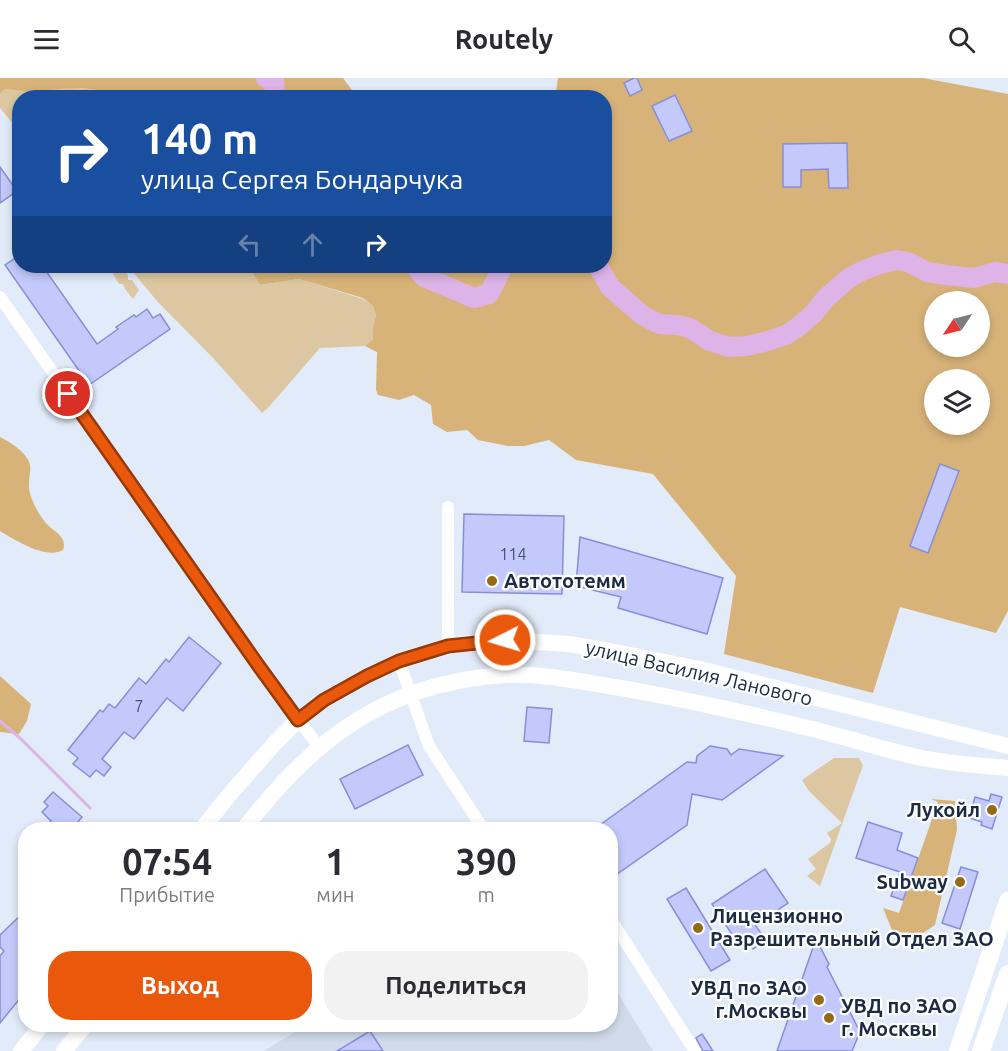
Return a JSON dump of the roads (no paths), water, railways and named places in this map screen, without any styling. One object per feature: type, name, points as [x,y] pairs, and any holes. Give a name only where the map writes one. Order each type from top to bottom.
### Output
[{"type":"main road","points":[[958,1051],[1008,901]]},
{"type":"main road","points":[[981,1051],[1008,974]]},
{"type":"street","points":[[0,297],[251,656],[318,747]]},
{"type":"street","points":[[448,507],[448,646]]},
{"type":"street","name":"улица Василия Ланового","points":[[207,822],[274,744],[298,720],[324,700],[399,661],[448,646],[505,640],[569,644],[700,669],[1008,746]]},
{"type":"street","points":[[399,661],[429,746],[479,822]]},
{"type":"street","name":"улица Василия Ланового","points":[[250,822],[284,781],[318,747],[368,714],[434,686],[465,679],[505,675],[574,680],[657,695],[797,725],[923,758],[1008,768]]},
{"type":"street","points":[[618,931],[695,1051]]},
{"type":"street","points":[[21,1051],[36,1032]]},
{"type":"street","points":[[64,1051],[79,1032]]},
{"type":"waterway","points":[[266,78],[274,81],[275,90]]},
{"type":"waterway","points":[[602,273],[610,287],[642,315],[659,324],[690,328],[710,341],[729,347],[746,346],[786,335],[814,313],[826,298],[849,278],[880,264],[897,260],[908,262],[927,272],[974,278],[995,272],[1008,274]]},
{"type":"waterway","points":[[421,273],[424,277],[474,298],[489,294],[500,273]]},
{"type":"waterway","points":[[0,721],[90,808]]},
{"type":"place","name":"Автототемм","points":[[492,581]]},
{"type":"place","name":"Лукойл","points":[[992,810]]},
{"type":"place","name":"Subway","points":[[960,882]]},
{"type":"place","name":"Лицензионно Разрешительный Отдел ЗАО","points":[[698,928]]},
{"type":"place","name":"УВД по ЗАО г.Москвы","points":[[819,1000]]},
{"type":"place","name":"УВД по ЗАО г. Москвы","points":[[829,1018]]}]
